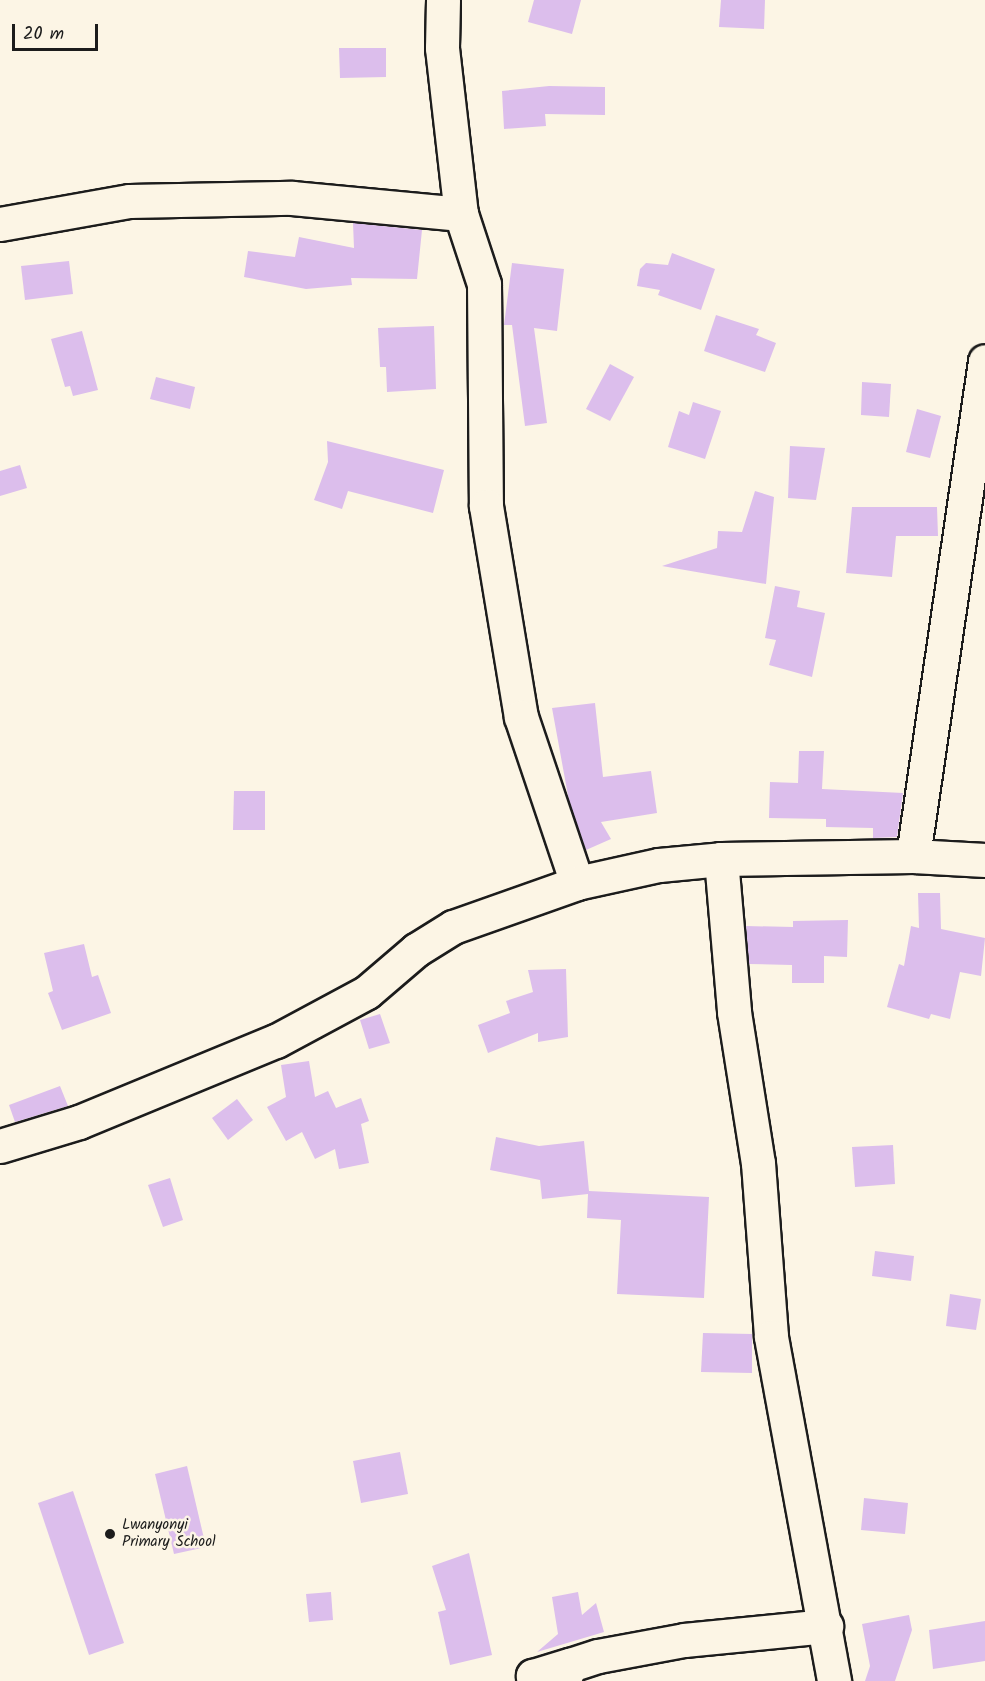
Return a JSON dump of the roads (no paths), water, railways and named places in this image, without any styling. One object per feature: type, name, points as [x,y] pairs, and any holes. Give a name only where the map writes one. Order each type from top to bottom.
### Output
[{"type":"street","points":[[443,0],[442,48],[462,214],[484,284],[486,506],[521,717],[577,883]]},
{"type":"street","points":[[0,224],[129,201],[280,198],[462,214]]},
{"type":"street","points":[[913,856],[974,508],[985,361]]},
{"type":"street","points":[[0,1146],[79,1122],[276,1041],[367,992],[416,950],[453,927],[577,883],[659,865],[721,859],[913,856],[985,860]]},
{"type":"street","points":[[721,859],[734,1012],[758,1163],[771,1337],[834,1681]]},
{"type":"street","points":[[561,1676],[684,1640],[825,1626]]},
{"type":"place","name":"Lwanyonyi Primary School","points":[[110,1534]]}]
